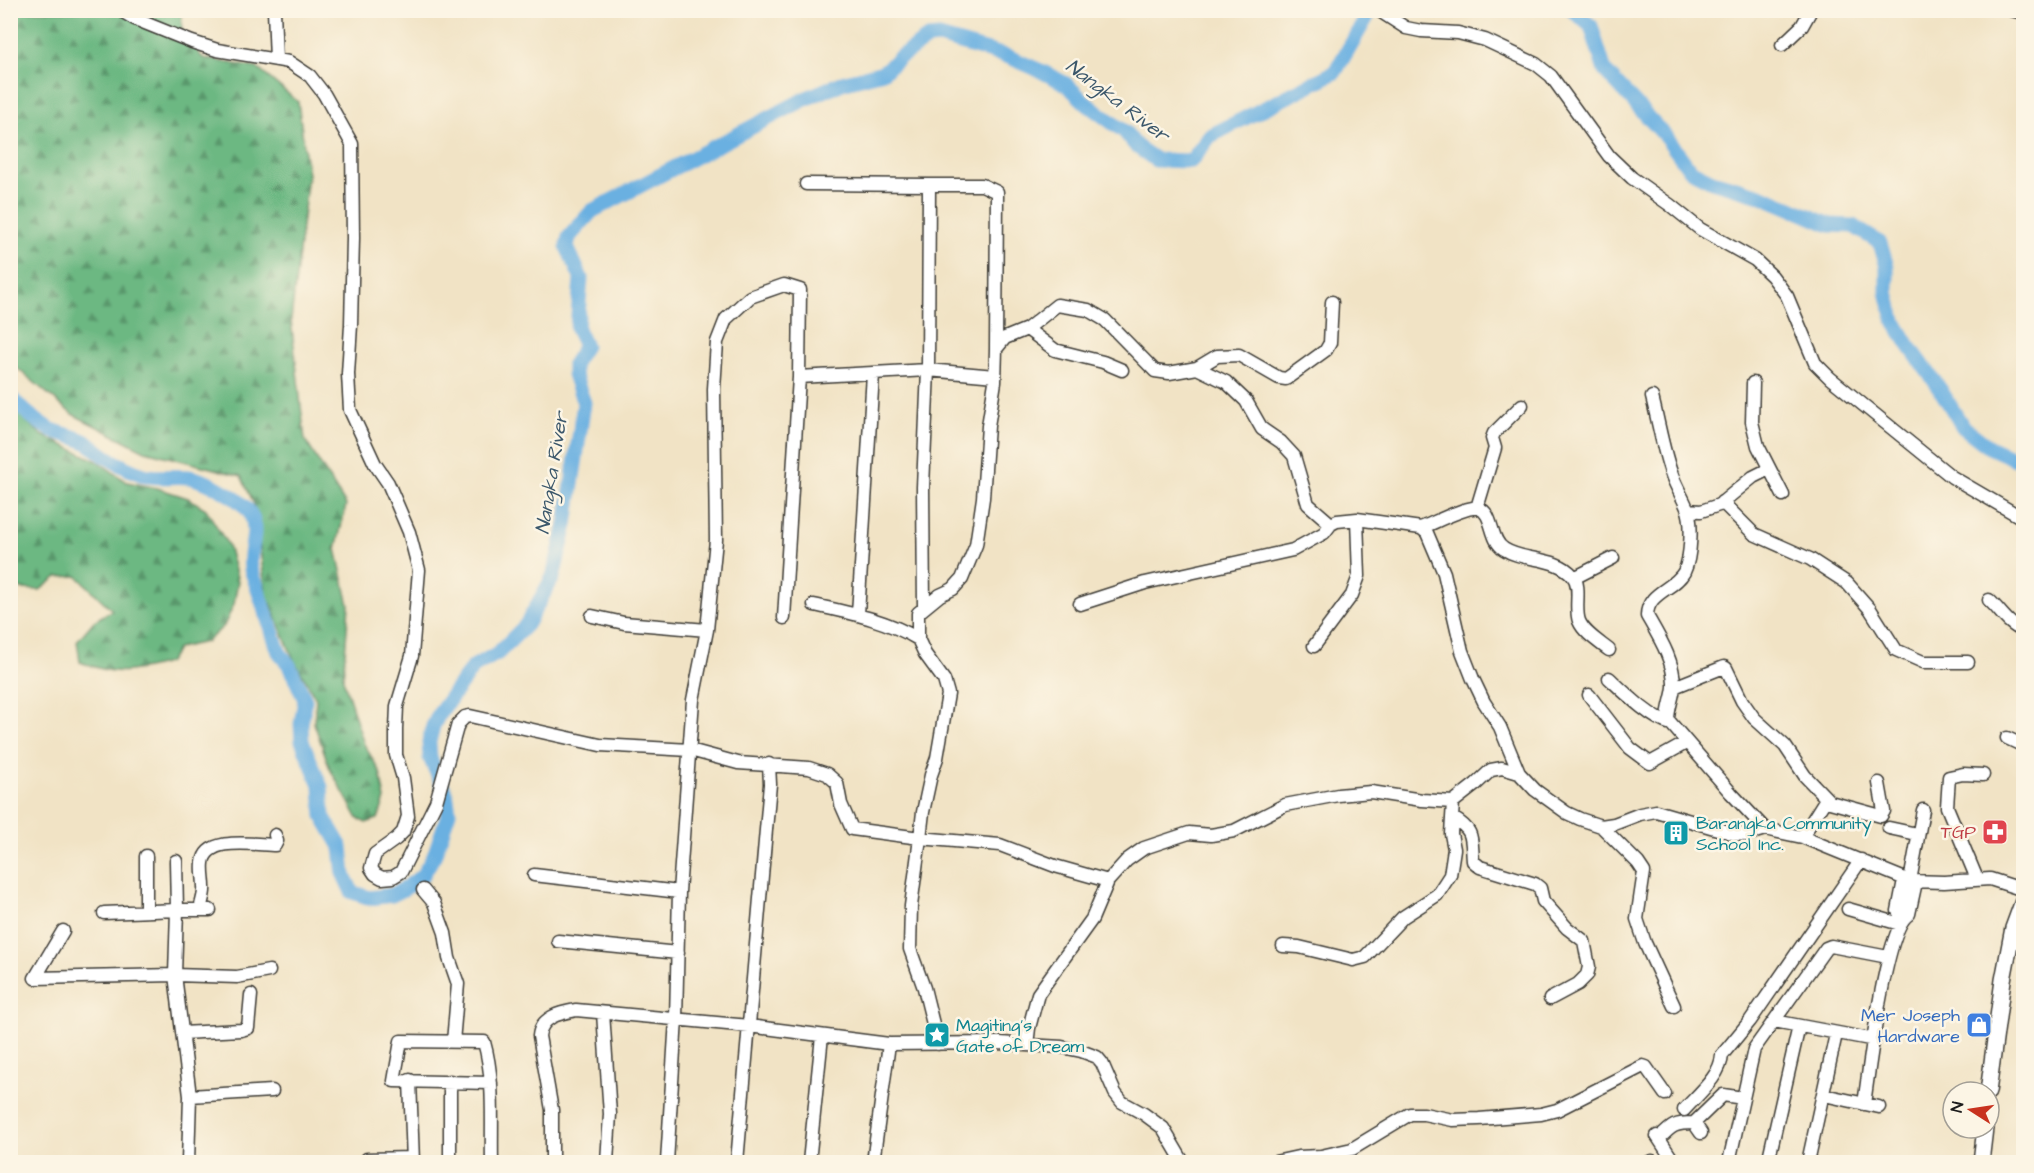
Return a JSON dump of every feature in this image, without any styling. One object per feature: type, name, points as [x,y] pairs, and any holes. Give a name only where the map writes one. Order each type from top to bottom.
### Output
[{"type":"main road","points":[[1990,1080],[2003,980],[2013,928],[2024,898]]},
{"type":"main road","points":[[1981,1162],[1984,1140]]},
{"type":"street","points":[[120,10],[143,22],[217,50],[289,62],[310,76],[324,94],[352,144],[353,238],[348,374],[350,410],[375,464],[388,483],[408,532],[419,570],[412,656],[397,706],[396,755],[403,778],[408,816],[403,832],[375,854],[371,868],[375,874],[382,878],[393,877],[401,872],[436,802],[458,724],[465,717],[470,716],[600,745],[690,750],[738,763],[809,768],[827,774],[837,783],[841,804],[852,829],[1000,845],[1055,866],[1108,881]]},
{"type":"street","points":[[274,10],[276,60]]},
{"type":"street","points":[[1378,10],[1406,28],[1458,33],[1485,40],[1536,64],[1551,76],[1609,156],[1632,178],[1700,229],[1755,260],[1772,276],[1787,296],[1815,363],[1830,378],[1952,477],[2024,519]]},
{"type":"street","points":[[1782,45],[1802,26],[1811,10]]},
{"type":"street","points":[[2010,10],[2024,13]]},
{"type":"street","points":[[806,184],[982,185],[997,192],[995,376],[976,545],[962,579],[953,590],[940,595],[918,613],[918,639],[925,654],[944,680],[948,694],[937,758],[923,812],[911,906],[910,949],[924,988],[938,1044]]},
{"type":"street","points":[[924,607],[923,487],[928,370],[929,185]]},
{"type":"street","points":[[667,1162],[676,1019],[679,892],[693,700],[707,630],[717,540],[714,389],[717,342],[726,318],[750,297],[784,285],[800,290],[799,377],[784,618]]},
{"type":"street","points":[[996,349],[1005,338],[1027,329],[1057,305],[1088,310],[1105,320],[1155,371],[1169,373],[1197,368],[1217,356],[1239,355],[1279,378],[1286,379],[1326,350],[1330,343],[1332,302]]},
{"type":"street","points":[[1027,329],[1055,350],[1122,370]]},
{"type":"street","points":[[1197,368],[1226,382],[1246,402],[1262,429],[1281,442],[1294,456],[1308,504],[1331,524]]},
{"type":"street","points":[[799,377],[928,370],[995,376]]},
{"type":"street","points":[[858,614],[873,374]]},
{"type":"street","points":[[1753,383],[1752,422],[1758,446],[1783,495]]},
{"type":"street","points":[[1652,397],[1673,478],[1688,510],[1690,531],[1689,559],[1684,572],[1675,582],[1651,600],[1647,610],[1647,616],[1670,660],[1674,687],[1668,708],[1668,720],[1686,743],[1765,829]]},
{"type":"street","points":[[1477,508],[1495,448],[1492,438],[1494,433],[1522,405]]},
{"type":"street","points":[[1688,510],[1701,511],[1712,508],[1753,477],[1769,469]]},
{"type":"street","points":[[1722,502],[1754,534],[1810,559],[1847,583],[1870,609],[1896,650],[1923,662],[1968,662]]},
{"type":"street","points":[[1080,604],[1145,583],[1293,550],[1324,533],[1331,524],[1337,521],[1357,519],[1421,528],[1471,508],[1477,508],[1487,514],[1494,537],[1505,550],[1548,562],[1566,570],[1575,578],[1579,621],[1588,633],[1609,650]]},
{"type":"street","points":[[1314,646],[1352,595],[1359,576],[1357,519]]},
{"type":"street","points":[[1421,528],[1427,533],[1444,573],[1462,651],[1473,679],[1500,727],[1514,756],[1519,773],[1534,790],[1551,803],[1580,819],[1601,826],[1644,872],[1637,919],[1645,943],[1674,1006]]},
{"type":"street","points":[[1575,578],[1613,558]]},
{"type":"street","points":[[1989,600],[2004,617],[2018,629],[2024,631]]},
{"type":"street","points":[[814,605],[858,614],[907,632],[918,639]]},
{"type":"street","points":[[592,616],[624,623],[707,630]]},
{"type":"street","points":[[1674,687],[1726,668],[1742,701],[1754,718],[1785,746],[1805,776],[1830,802]]},
{"type":"street","points":[[1609,678],[1645,708],[1671,724]]},
{"type":"street","points":[[1589,695],[1630,748],[1645,757],[1648,762],[1653,763],[1686,743]]},
{"type":"street","points":[[2007,738],[2024,746]]},
{"type":"street","points":[[737,1162],[770,784],[769,764]]},
{"type":"street","points":[[1027,1046],[1038,994],[1092,919],[1108,881],[1127,860],[1144,848],[1189,833],[1211,835],[1234,831],[1285,805],[1338,795],[1371,792],[1453,802],[1491,770],[1502,768],[1519,773]]},
{"type":"street","points":[[1977,879],[1947,807],[1947,797],[1949,777],[1963,774],[1983,775]]},
{"type":"street","points":[[1802,837],[1824,802],[1881,816],[1884,811],[1879,783]]},
{"type":"street","points":[[1283,946],[1299,947],[1353,960],[1365,957],[1403,917],[1437,895],[1450,875],[1454,849],[1451,834],[1453,802]]},
{"type":"street","points":[[1864,1104],[1888,957],[1901,921],[1909,914],[1910,881],[1923,810]]},
{"type":"street","points":[[1601,826],[1656,811],[1735,834],[1745,835],[1765,829],[1802,837],[1910,881],[1990,879],[2024,890]]},
{"type":"street","points":[[1453,818],[1470,831],[1473,840],[1473,861],[1480,867],[1535,884],[1539,888],[1543,901],[1567,928],[1584,941],[1589,967],[1587,975],[1578,984],[1550,999]]},
{"type":"street","points":[[1889,828],[1917,834]]},
{"type":"street","points":[[104,913],[205,910],[203,864],[206,855],[223,844],[275,845],[277,841],[275,835]]},
{"type":"street","points":[[146,856],[146,911]]},
{"type":"street","points":[[1684,1110],[1718,1072],[1722,1063],[1722,1055],[1750,1021],[1860,860]]},
{"type":"street","points":[[176,861],[175,975],[190,1096],[188,1162]]},
{"type":"street","points":[[534,875],[679,892]]},
{"type":"street","points":[[423,890],[434,903],[445,933],[449,958],[458,984],[453,1042]]},
{"type":"street","points":[[1848,909],[1901,921]]},
{"type":"street","points":[[63,931],[35,978],[175,975],[237,977],[269,971]]},
{"type":"street","points":[[558,941],[678,953]]},
{"type":"street","points":[[1730,1162],[1754,1049],[1826,948],[1831,946],[1888,957]]},
{"type":"street","points":[[182,1033],[248,1028],[251,995]]},
{"type":"street","points":[[552,1162],[552,1110],[540,1046],[540,1026],[560,1013],[576,1010],[749,1026],[889,1044],[1000,1043],[1062,1047],[1082,1051],[1097,1057],[1102,1063],[1115,1093],[1122,1102],[1163,1128],[1183,1162]]},
{"type":"street","points":[[603,1013],[610,1114],[607,1162]]},
{"type":"street","points":[[1774,1021],[1875,1040]]},
{"type":"street","points":[[1768,1162],[1798,1026]]},
{"type":"street","points":[[1808,1162],[1836,1034]]},
{"type":"street","points":[[810,1162],[822,1036]]},
{"type":"street","points":[[491,1083],[394,1080],[401,1041],[484,1042],[490,1062],[491,1083],[492,1162]]},
{"type":"street","points":[[873,1162],[889,1044]]},
{"type":"street","points":[[1275,1162],[1352,1149],[1410,1114],[1424,1114],[1453,1120],[1541,1114],[1557,1110],[1642,1066],[1646,1067],[1665,1094]]},
{"type":"street","points":[[367,1159],[412,1160],[410,1080]]},
{"type":"street","points":[[450,1081],[450,1162]]},
{"type":"street","points":[[190,1096],[272,1091]]},
{"type":"street","points":[[1674,1162],[1658,1138],[1677,1123],[1697,1128],[1723,1095],[1743,1098]]},
{"type":"street","points":[[1824,1095],[1879,1107]]},
{"type":"green space","points":[[11,11],[181,11],[182,33],[203,58],[257,68],[298,102],[308,175],[291,320],[305,440],[346,505],[336,549],[349,605],[343,679],[364,744],[380,772],[385,799],[378,819],[366,823],[358,819],[330,769],[314,723],[316,699],[294,660],[266,594],[254,504],[241,476],[145,451],[72,414],[11,363]]},
{"type":"green space","points":[[10,406],[42,435],[97,461],[127,482],[157,488],[188,498],[206,509],[228,545],[238,581],[234,604],[224,626],[206,642],[178,648],[168,663],[124,672],[105,670],[80,662],[77,641],[94,621],[112,610],[77,576],[57,577],[40,590],[21,589],[11,584]]},
{"type":"waterway","name":"Nangka River","points":[[10,397],[44,426],[90,444],[129,469],[150,476],[196,479],[223,491],[247,509],[254,528],[251,569],[279,652],[289,665],[305,700],[301,724],[302,741],[321,787],[323,816],[341,847],[344,875],[352,892],[370,898],[392,895],[422,876],[434,856],[449,812],[446,793],[430,758],[429,742],[439,714],[473,667],[498,653],[526,625],[553,577],[566,525],[584,403],[574,374],[574,363],[585,346],[577,329],[581,278],[567,247],[569,237],[592,211],[807,98],[842,83],[883,72],[928,38],[939,37],[1009,57],[1066,84],[1088,105],[1125,132],[1136,146],[1156,160],[1191,161],[1210,136],[1335,72],[1371,10]]},
{"type":"waterway","points":[[1572,10],[1591,26],[1605,71],[1667,138],[1690,170],[1712,181],[1760,195],[1830,225],[1853,226],[1880,243],[1887,267],[1887,292],[1894,320],[1908,344],[1940,389],[1963,427],[1989,447],[2024,463]]},
{"type":"place","name":"TGP","points":[[1995,832]]},
{"type":"place","name":"Barangka Community School Inc.","points":[[1676,833]]},
{"type":"place","name":"Mer Joseph Hardware","points":[[1979,1025]]},
{"type":"place","name":"Magiting's Gate of Dream","points":[[937,1035]]}]
